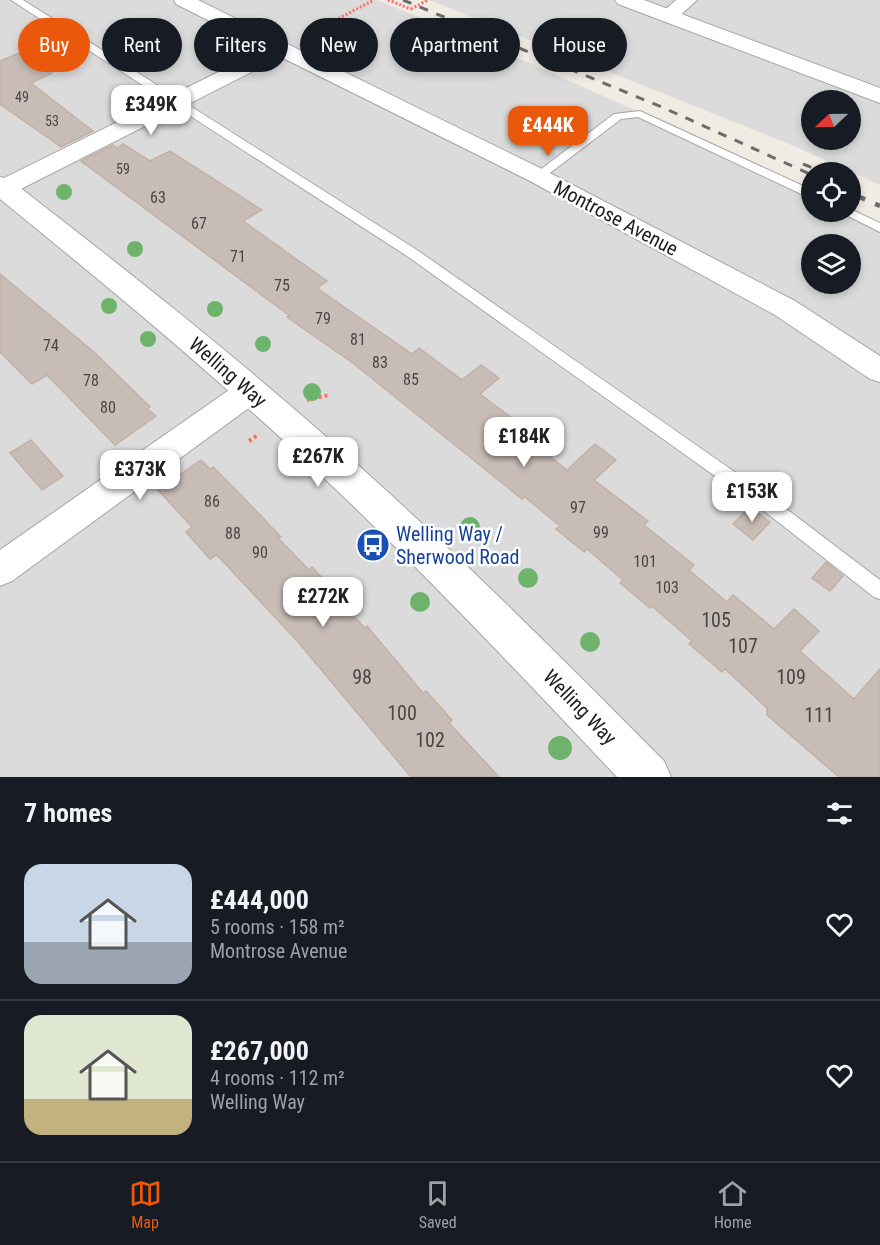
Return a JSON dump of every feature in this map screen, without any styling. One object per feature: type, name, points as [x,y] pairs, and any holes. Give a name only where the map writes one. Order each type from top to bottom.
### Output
[{"type":"street","name":"Montrose Avenue","points":[[183,0],[219,18]]},
{"type":"street","points":[[625,0],[880,96]]},
{"type":"street","points":[[668,16],[688,0]]},
{"type":"street","name":"Montrose Avenue","points":[[288,52],[538,176],[785,308],[880,371]]},
{"type":"street","points":[[2,186],[233,72]]},
{"type":"street","name":"Welling Way","points":[[2,186],[159,313],[317,450],[465,591],[648,777]]},
{"type":"street","points":[[0,570],[250,391]]},
{"type":"lane","points":[[16,0],[412,253],[519,326],[770,506],[880,591]]},
{"type":"lane","points":[[538,176],[618,116],[640,114],[801,190]]},
{"type":"lane","points":[[861,219],[880,228]]},
{"type":"path","points":[[288,44],[374,0]]},
{"type":"path","points":[[388,0],[411,9],[428,0]]},
{"type":"path","points":[[303,401],[329,395]]},
{"type":"shaded area","points":[[0,0],[377,0],[421,18],[390,18],[390,72],[520,72],[520,59],[532,64],[532,72],[550,72],[801,186],[801,222],[861,222],[861,217],[880,225],[880,777],[0,777]]},
{"type":"shaded area","points":[[429,0],[880,0],[880,185],[861,176],[861,162],[829,162],[803,150],[861,150],[861,90],[801,90],[801,149],[609,72],[627,72],[627,18],[532,18],[532,41],[520,36],[520,18],[474,18]]},
{"type":"building","points":[[18,53],[18,72],[52,73],[31,83],[93,131],[61,147],[0,104],[0,61]]},
{"type":"building","points":[[123,144],[150,161],[170,151],[262,210],[243,221],[327,281],[317,288],[412,354],[419,348],[462,380],[481,365],[499,378],[480,394],[537,437],[532,443],[567,470],[595,444],[616,460],[594,480],[648,521],[644,525],[694,565],[689,570],[727,602],[733,595],[774,629],[794,609],[819,631],[800,651],[854,699],[880,669],[880,777],[839,777],[767,715],[767,708],[725,669],[722,672],[689,644],[692,641],[652,606],[650,608],[620,583],[623,580],[587,549],[584,552],[556,529],[560,526],[525,497],[522,499],[354,364],[287,317],[290,316],[81,161],[113,145],[117,148]]},
{"type":"building","points":[[0,274],[94,352],[150,407],[147,409],[156,416],[115,445],[47,375],[32,384],[0,352]]},
{"type":"building","points":[[31,440],[63,476],[42,490],[10,453]]},
{"type":"building","points":[[201,460],[210,469],[213,467],[281,537],[278,538],[309,570],[312,567],[334,590],[331,593],[365,628],[367,626],[423,693],[426,691],[452,720],[449,723],[499,777],[411,777],[298,642],[217,555],[210,559],[186,532],[192,527],[158,490]]},
{"type":"building","points":[[750,507],[770,522],[753,540],[733,524]]},
{"type":"building","points":[[826,562],[843,576],[830,591],[812,578]]},
{"type":"railway","points":[[403,0],[664,108],[801,170]]},
{"type":"railway","points":[[861,198],[880,206]]},
{"type":"place","name":"Welling Way / Sherwood Road","points":[[373,545]]}]
